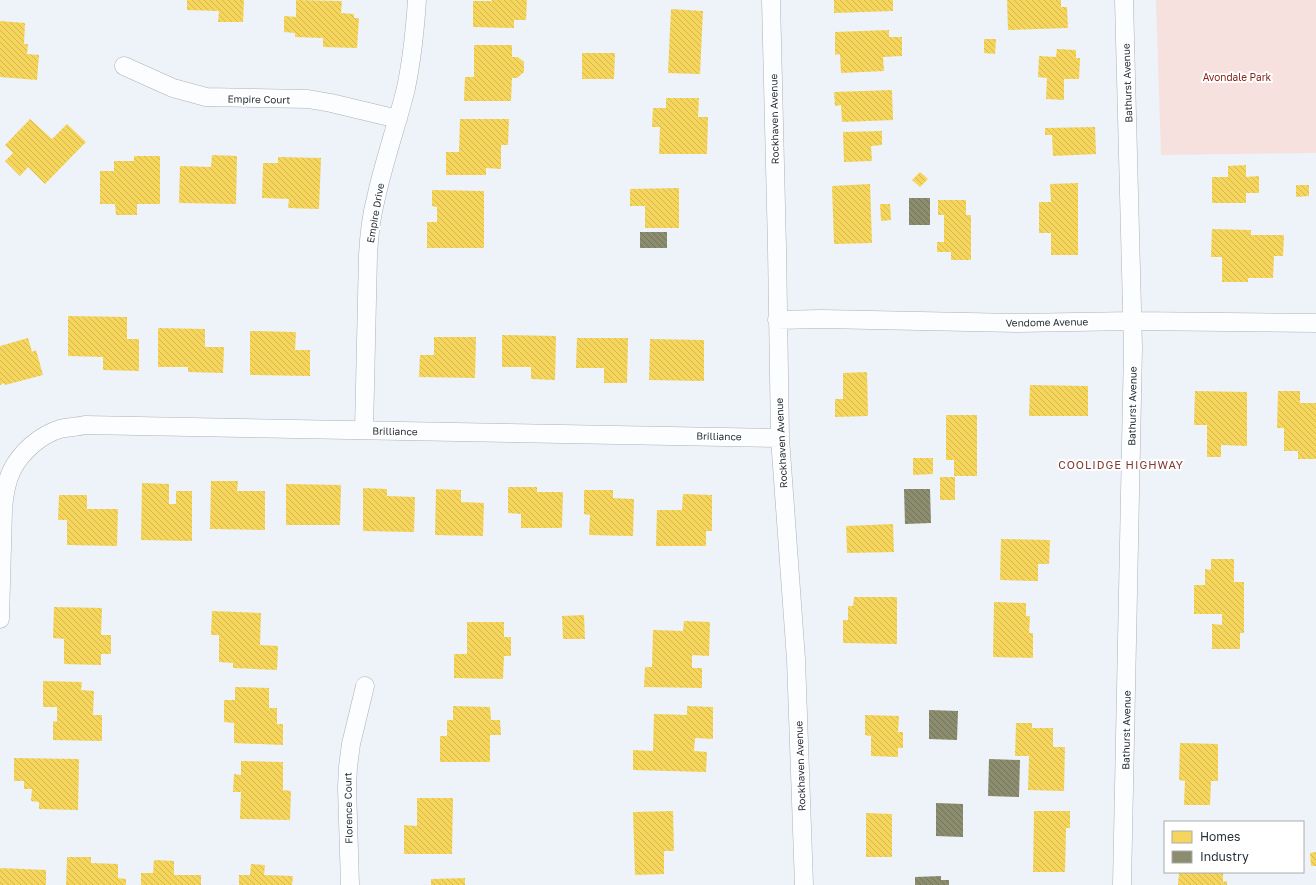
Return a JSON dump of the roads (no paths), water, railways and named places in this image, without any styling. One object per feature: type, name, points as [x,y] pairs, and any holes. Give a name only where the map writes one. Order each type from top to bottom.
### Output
[{"type":"street","name":"Empire Drive","points":[[364,430],[368,255],[370,232],[376,198],[398,120],[408,76],[414,33],[416,0]]},
{"type":"street","name":"Rockhaven Avenue","points":[[771,0],[780,438],[796,659],[804,885]]},
{"type":"street","name":"Bathurst Avenue","points":[[1122,885],[1133,321],[1124,0]]},
{"type":"street","name":"Empire Court","points":[[124,66],[173,88],[206,97],[331,102],[398,120]]},
{"type":"street","name":"Vendome Avenue","points":[[777,320],[822,319],[1017,323],[1133,321],[1316,323]]},
{"type":"street","name":"Brilliance","points":[[0,619],[4,496],[12,470],[20,457],[30,447],[41,438],[60,430],[85,425],[780,438]]},
{"type":"street","name":"Florence Court","points":[[350,885],[347,787],[348,767],[351,744],[365,686]]},
{"type":"district","name":"COOLIDGE HIGHWAY","points":[[1121,465]]},
{"type":"park label","name":"Avondale Park","points":[[1237,77]]}]
